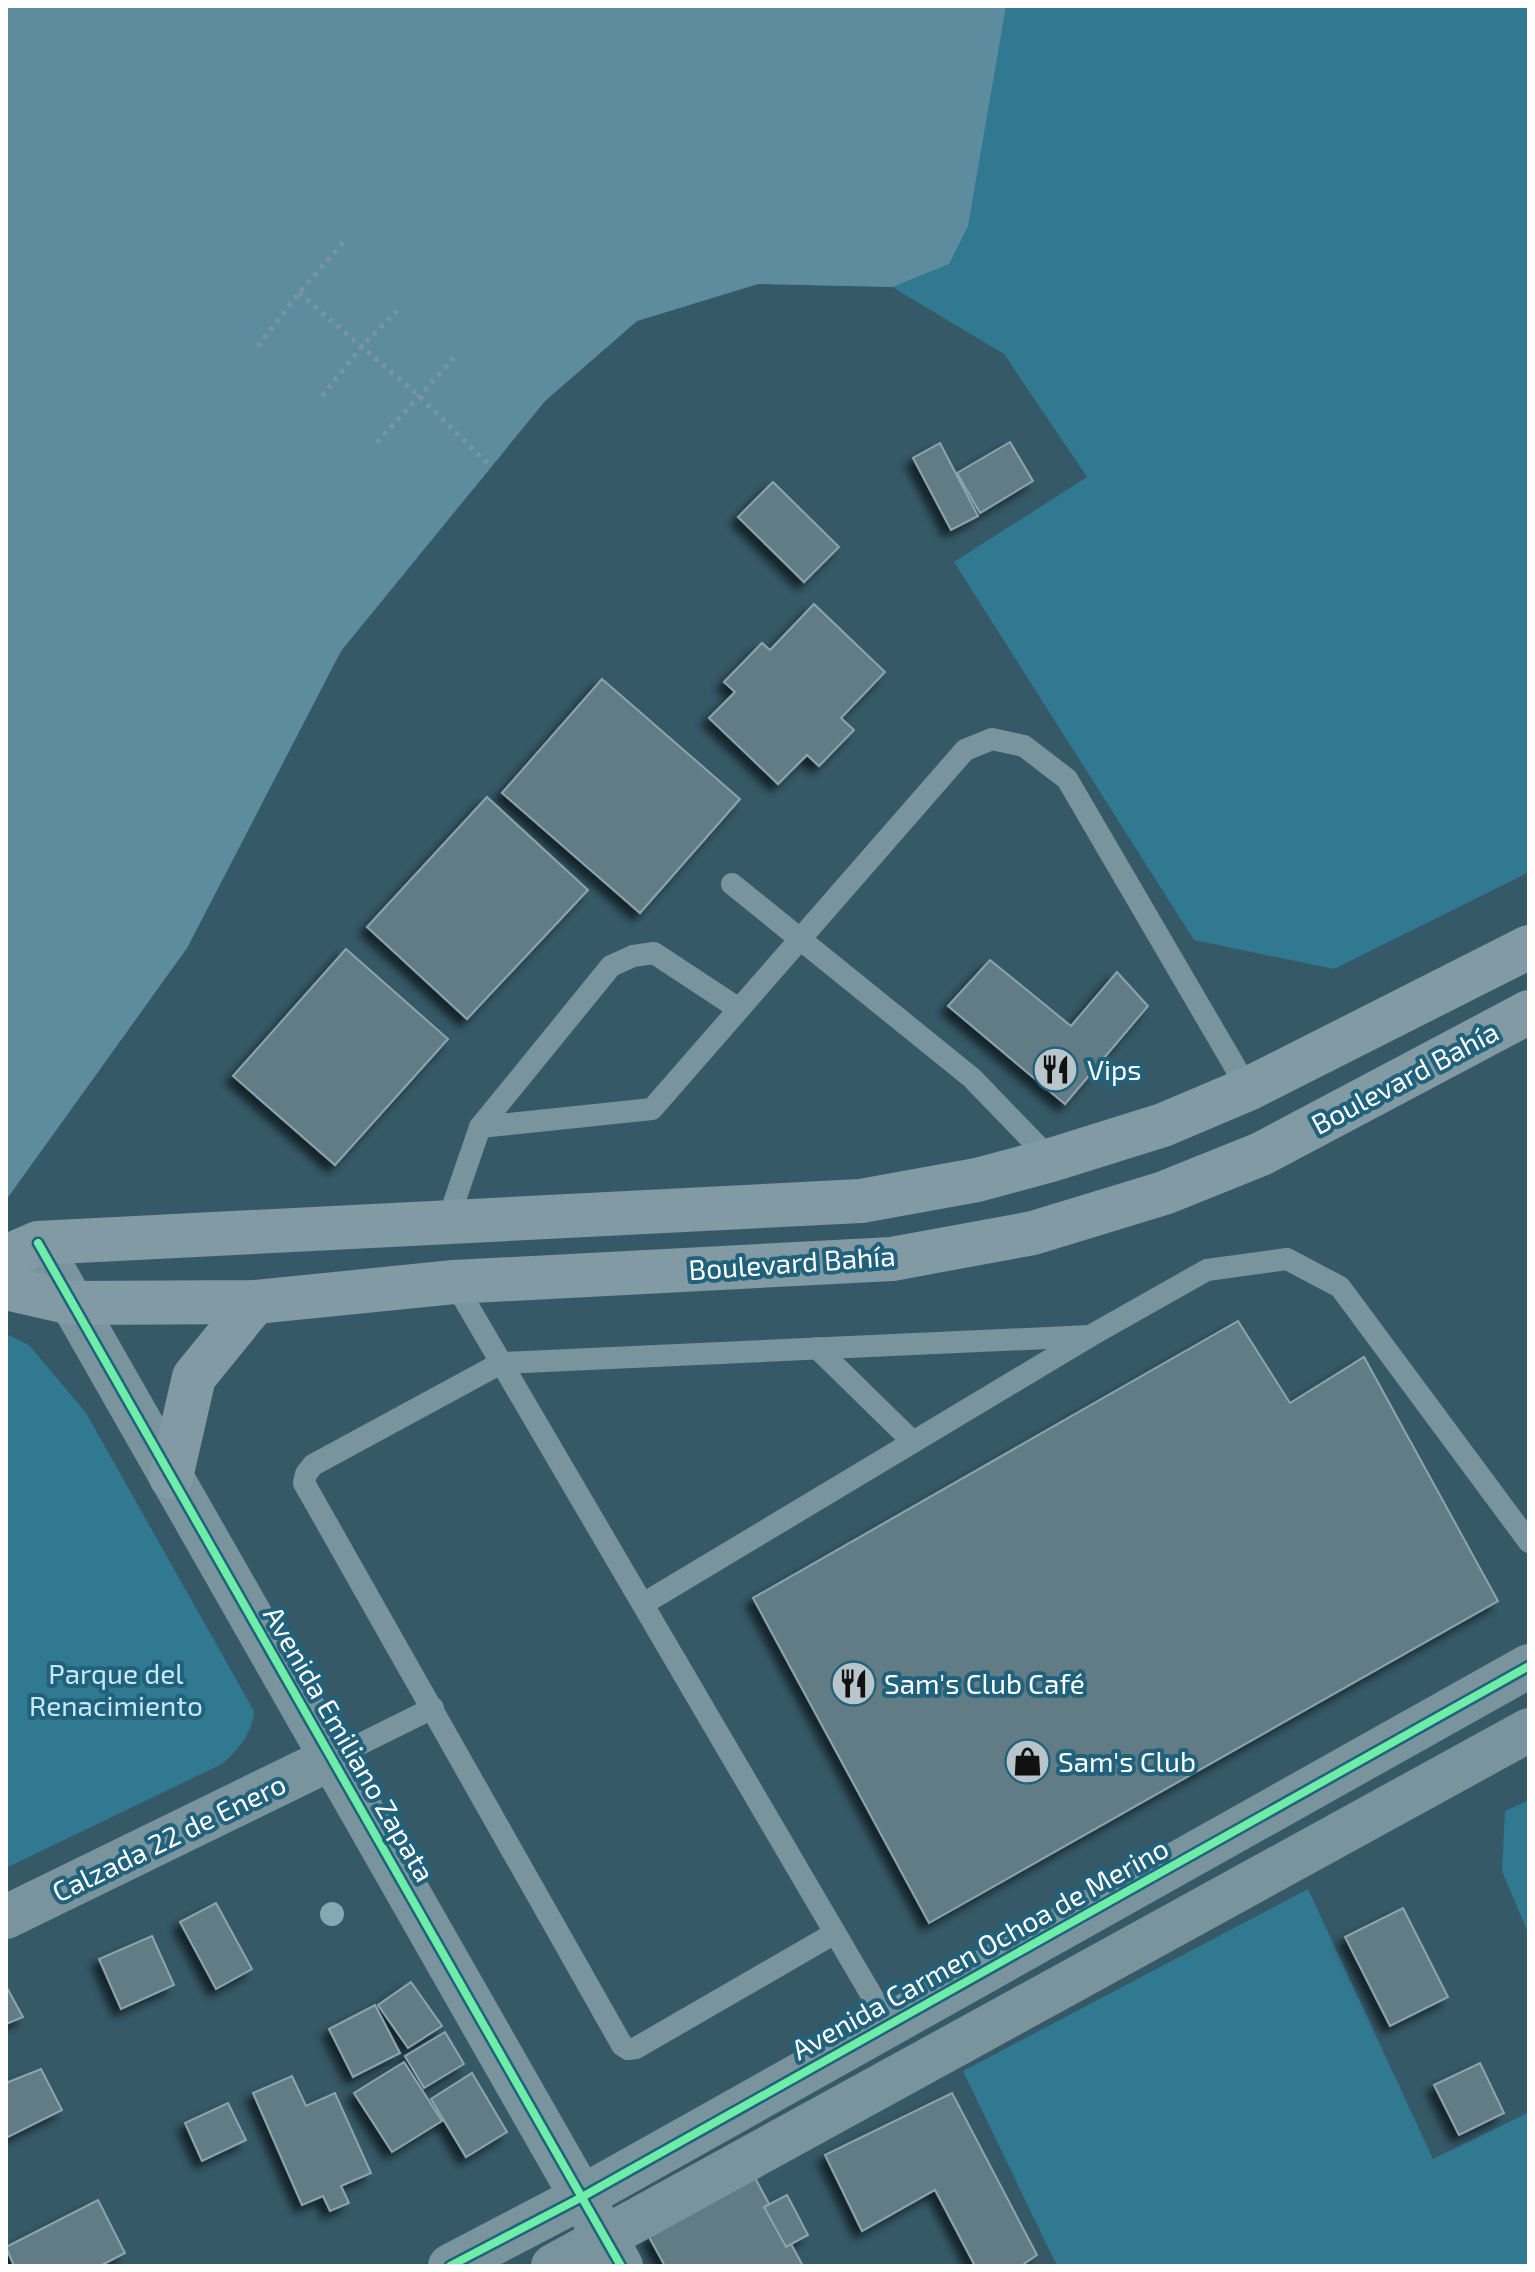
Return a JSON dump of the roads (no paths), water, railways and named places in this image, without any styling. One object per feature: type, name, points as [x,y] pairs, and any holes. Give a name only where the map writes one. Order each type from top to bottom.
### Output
[{"type":"main road","name":"Boulevard Bahía","points":[[22,1250],[448,1220],[861,1201],[977,1180],[1163,1125],[1248,1089],[1529,947]]},
{"type":"main road","name":"Boulevard Bahía","points":[[6,1288],[72,1303],[255,1302],[454,1282],[892,1259],[1033,1233],[1164,1193],[1261,1154],[1529,1012]]},
{"type":"main road","points":[[448,1220],[454,1282]]},
{"type":"main road","points":[[171,1477],[194,1377],[255,1302]]},
{"type":"street","name":"Avenida Emiliano Zapata","points":[[22,1250],[72,1303],[613,2252]]},
{"type":"street","name":"Avenida Carmen Ochoa de Merino","points":[[450,2266],[582,2197],[1529,1666]]},
{"type":"street","points":[[553,2266],[613,2252],[913,2068],[1529,1730]]},
{"type":"street","name":"Calzada 22 de Enero","points":[[6,1917],[332,1758]]},
{"type":"street","points":[[889,2025],[913,2068]]},
{"type":"lane","points":[[480,1127],[652,1109],[965,750],[992,739],[1024,746],[1067,779],[1248,1089]]},
{"type":"lane","points":[[732,884],[972,1078],[1051,1160]]},
{"type":"lane","points":[[448,1220],[480,1127],[611,966],[654,953],[739,1009]]},
{"type":"lane","points":[[643,1604],[1090,1336],[1207,1270],[1287,1259],[1340,1287],[1529,1542]]},
{"type":"lane","points":[[454,1282],[889,2025]]},
{"type":"lane","points":[[835,1933],[636,2048],[628,2049],[622,2045],[304,1483],[306,1474],[313,1465],[501,1363],[1090,1336]]},
{"type":"lane","points":[[817,1348],[913,1442]]},
{"type":"lane","points":[[332,1758],[433,1708]]},
{"type":"place","name":"Vips","points":[[1056,1070]]},
{"type":"place","name":"Sam's Club Café","points":[[853,1684]]},
{"type":"place","name":"Sam's Club","points":[[1027,1762]]},
{"type":"park label","name":"Parque del Renacimiento","points":[[116,1690]]}]
